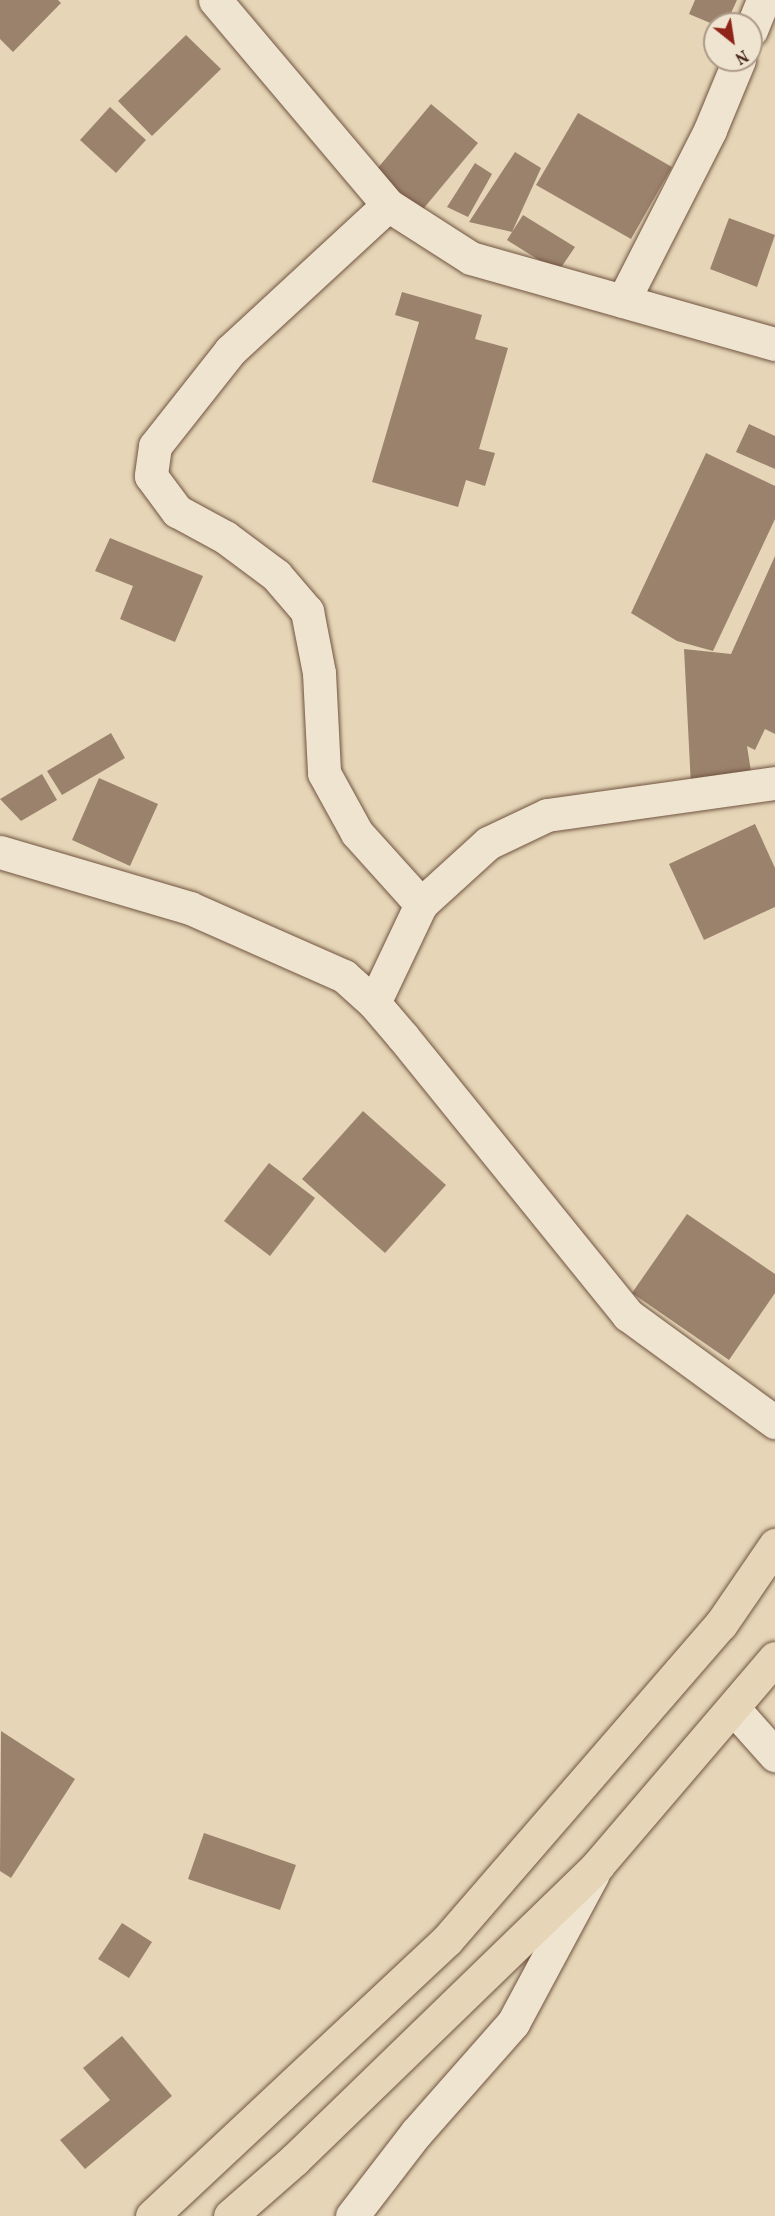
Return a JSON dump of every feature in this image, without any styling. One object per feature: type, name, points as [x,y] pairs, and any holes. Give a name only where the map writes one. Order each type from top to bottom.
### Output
[{"type":"highway","points":[[152,2216],[447,1940],[721,1624],[775,1545]]},
{"type":"highway","points":[[230,2216],[295,2159],[598,1865],[734,1709],[775,1658]]},
{"type":"street","points":[[215,0],[388,205],[471,258],[775,344]]},
{"type":"street","points":[[623,301],[710,130],[734,72]]},
{"type":"street","points":[[388,205],[230,351],[155,446],[151,476],[177,512],[225,537],[276,575],[306,611],[319,673],[324,773],[357,833],[421,904]]},
{"type":"street","points":[[374,1003],[421,904],[488,843],[547,815],[775,783]]},
{"type":"street","points":[[0,852],[190,908],[344,976],[374,1003],[628,1315],[775,1422]]},
{"type":"street","points":[[734,1709],[775,1755]]},
{"type":"street","points":[[352,2216],[416,2133],[513,2023],[598,1865]]},
{"type":"building","points":[[0,0],[58,0],[61,3],[13,52],[0,39]]},
{"type":"building","points":[[695,0],[737,0],[732,12],[703,12],[703,20],[689,14]]},
{"type":"building","points":[[186,35],[221,69],[152,136],[118,101]]},
{"type":"building","points":[[431,104],[478,143],[419,214],[372,175]]},
{"type":"building","points":[[110,107],[146,140],[116,173],[80,140]]},
{"type":"building","points":[[578,113],[672,167],[631,239],[536,185]]},
{"type":"building","points":[[515,152],[541,168],[512,232],[469,222]]},
{"type":"building","points":[[475,163],[492,174],[468,217],[447,207]]},
{"type":"building","points":[[523,215],[575,247],[558,272],[507,240]]},
{"type":"building","points":[[729,218],[775,235],[757,287],[710,269]]},
{"type":"building","points":[[402,292],[482,315],[475,339],[508,348],[479,449],[495,453],[485,486],[466,480],[458,507],[372,482],[419,322],[395,315]]},
{"type":"building","points":[[749,424],[775,436],[775,469],[736,452]]},
{"type":"building","points":[[706,453],[775,486],[775,519],[713,651],[677,641],[631,613]]},
{"type":"building","points":[[110,538],[203,576],[175,642],[120,619],[133,586],[95,571]]},
{"type":"building","points":[[775,556],[775,734],[765,729],[755,750],[747,746],[752,778],[691,786],[684,649],[731,654]]},
{"type":"building","points":[[111,733],[125,758],[62,795],[47,771]]},
{"type":"building","points":[[42,774],[57,800],[21,821],[0,799]]},
{"type":"building","points":[[99,778],[158,804],[130,866],[72,840]]},
{"type":"building","points":[[755,824],[775,868],[775,907],[704,940],[669,864]]},
{"type":"building","points":[[363,1111],[446,1185],[385,1253],[302,1179]]},
{"type":"building","points":[[269,1163],[315,1198],[270,1256],[224,1221]]},
{"type":"building","points":[[687,1214],[775,1274],[775,1293],[729,1360],[632,1293]]},
{"type":"building","points":[[1,1731],[75,1779],[11,1878],[0,1871]]},
{"type":"building","points":[[204,1833],[296,1865],[280,1910],[188,1879]]},
{"type":"building","points":[[122,1923],[152,1942],[129,1978],[98,1959]]},
{"type":"building","points":[[122,2036],[172,2096],[85,2169],[60,2140],[110,2100],[83,2068]]}]
